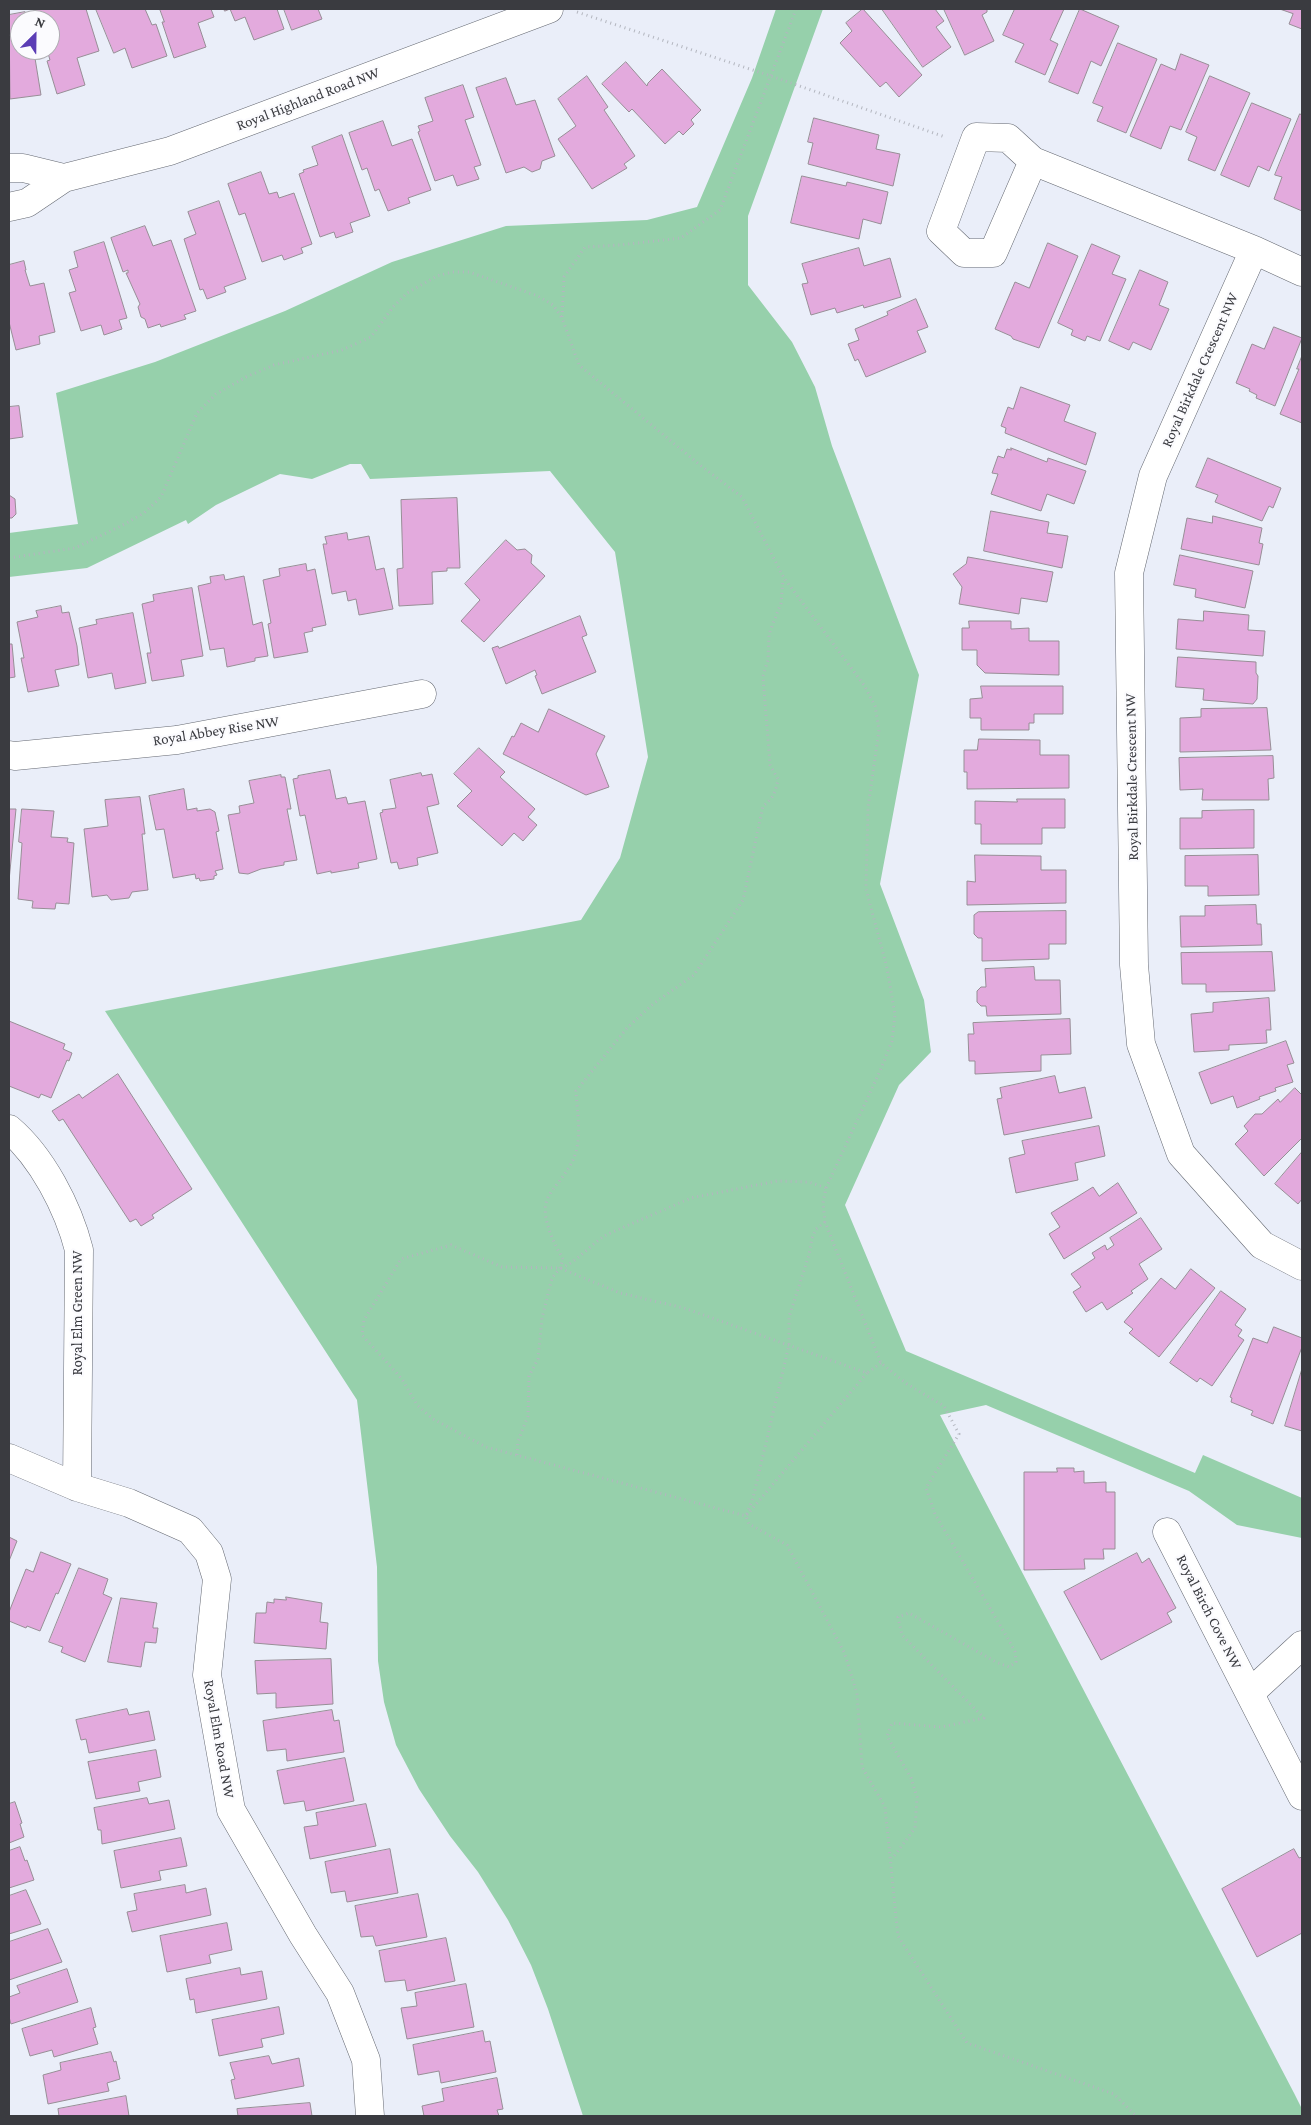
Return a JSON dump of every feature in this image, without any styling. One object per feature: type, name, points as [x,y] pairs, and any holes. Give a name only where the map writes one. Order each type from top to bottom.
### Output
[{"type":"street","name":"Royal Highland Road NW","points":[[9,206],[27,203],[64,178],[170,151],[562,10]]},
{"type":"street","points":[[1033,161],[993,253],[964,254],[941,231],[976,136],[1008,138],[1033,161],[1254,250],[1302,272]]},
{"type":"street","name":"Royal Highland Road NW","points":[[9,168],[23,168],[64,178]]},
{"type":"street","name":"Royal Birkdale Crescent NW","points":[[1254,250],[1153,476],[1129,573],[1134,965],[1142,1044],[1181,1154],[1262,1245],[1302,1266]]},
{"type":"street","name":"Royal Abbey Rise NW","points":[[9,755],[15,756],[178,740],[422,694]]},
{"type":"street","name":"Royal Elm Green NW","points":[[9,1129],[34,1156],[68,1215],[79,1250],[77,1487]]},
{"type":"street","name":"Royal Elm Road NW","points":[[9,1458],[77,1487],[129,1502],[190,1530],[209,1553],[217,1579],[207,1675],[231,1810],[303,1935],[340,1992],[366,2060],[370,2116]]},
{"type":"street","name":"Royal Birch Cove NW","points":[[1167,1532],[1302,1796]]},
{"type":"street","points":[[1250,1693],[1302,1645]]},
{"type":"path","points":[[562,318],[564,277],[585,247],[681,238],[720,210],[796,9]]},
{"type":"path","points":[[562,10],[771,76],[972,146]]},
{"type":"path","points":[[9,558],[75,548],[121,526],[144,512],[161,497],[197,413],[216,394],[246,377],[274,365],[342,350],[370,337],[393,307],[407,293],[437,276],[452,272],[469,272],[538,296],[553,306],[562,318],[579,364],[700,464],[742,496],[784,578],[864,686],[875,706],[879,730],[868,807],[866,890],[892,990],[895,1015],[892,1041],[826,1188],[823,1203],[825,1222],[882,1363],[907,1384],[944,1406],[958,1434],[926,1488],[935,1514],[1015,1652],[1016,1662],[1009,1667],[996,1662],[910,1613],[898,1617],[902,1636],[984,1718],[941,1727],[892,1723],[887,1736],[911,1778],[918,1796],[915,1828],[892,1859]]},
{"type":"path","points":[[518,1455],[518,1441],[528,1416],[529,1376],[538,1359],[542,1318],[552,1278],[560,1268],[563,1259],[550,1236],[546,1214],[548,1196],[564,1178],[576,1153],[578,1141],[576,1091],[627,1028],[653,1004],[694,975],[742,900],[764,806],[770,802],[775,792],[778,779],[770,765],[763,676],[768,660],[769,634],[781,603],[784,578]]},
{"type":"path","points":[[746,1516],[486,1447],[433,1419],[417,1405],[402,1379],[362,1335],[364,1320],[401,1259],[451,1245],[502,1268],[560,1268],[569,1265],[596,1240],[691,1198],[777,1181],[809,1182],[826,1188]]},
{"type":"path","points":[[825,1222],[816,1229],[812,1238],[809,1255],[789,1317],[789,1345],[753,1498],[746,1516],[749,1524],[787,1545],[844,1652],[857,1693],[862,1767],[885,1807],[892,1859],[898,1936],[967,2043],[1114,2094],[1136,2116]]},
{"type":"path","points":[[560,1268],[620,1293],[684,1308],[867,1373]]},
{"type":"path","points":[[746,1516],[867,1373],[882,1363]]},
{"type":"green space","points":[[776,9],[823,9],[748,216],[748,285],[792,342],[815,387],[832,446],[919,675],[880,884],[924,1000],[931,1052],[899,1085],[845,1205],[906,1351],[1195,1473],[1203,1455],[1302,1498],[1302,1538],[1237,1525],[1189,1491],[986,1405],[940,1415],[1294,2093],[1302,2109],[1302,2116],[583,2116],[548,2009],[531,1965],[508,1920],[478,1872],[450,1836],[419,1789],[396,1745],[384,1702],[378,1661],[377,1567],[357,1400],[105,1011],[581,920],[620,858],[648,757],[615,552],[550,471],[370,479],[361,464],[350,464],[312,479],[280,474],[216,505],[188,524],[186,520],[87,568],[9,577],[9,533],[78,524],[56,393],[155,362],[285,311],[392,262],[506,226],[647,220],[697,207],[752,78]]},
{"type":"building","points":[[86,9],[99,51],[77,58],[85,85],[57,94],[47,61],[60,60],[60,10],[34,10]]},
{"type":"building","points":[[96,9],[145,9],[152,25],[156,24],[167,56],[132,68],[125,48],[114,53]]},
{"type":"building","points":[[160,9],[211,9],[214,17],[198,23],[206,47],[174,58],[162,22],[164,22]]},
{"type":"building","points":[[230,9],[277,9],[284,29],[254,40],[245,17],[235,21]]},
{"type":"building","points":[[284,9],[318,9],[322,19],[292,30]]},
{"type":"building","points":[[863,9],[922,75],[899,97],[886,82],[880,87],[840,43],[852,31],[846,23]]},
{"type":"building","points":[[882,9],[935,9],[944,21],[936,27],[951,47],[923,67]]},
{"type":"building","points":[[944,9],[987,9],[987,12],[982,15],[994,41],[965,55]]},
{"type":"building","points":[[1015,9],[1064,9],[1050,40],[1058,44],[1045,75],[1015,62],[1024,44],[1003,35]]},
{"type":"building","points":[[1080,9],[1119,26],[1101,66],[1091,61],[1078,94],[1049,82]]},
{"type":"building","points":[[1280,9],[1302,9],[1302,29],[1289,24],[1293,14]]},
{"type":"building","points":[[9,15],[10,60],[35,60],[41,95],[10,99]]},
{"type":"building","points":[[1118,43],[1157,59],[1126,133],[1097,121],[1103,107],[1093,103]]},
{"type":"building","points":[[1181,54],[1209,65],[1181,130],[1170,126],[1161,149],[1130,136],[1161,64],[1175,70]]},
{"type":"building","points":[[626,62],[647,86],[662,69],[701,110],[691,120],[694,124],[683,135],[679,131],[665,144],[632,109],[629,112],[602,84]]},
{"type":"building","points":[[587,76],[608,107],[604,110],[635,156],[624,164],[627,168],[592,189],[558,139],[576,126],[558,99]]},
{"type":"building","points":[[1210,76],[1250,93],[1215,171],[1188,160],[1197,137],[1186,132]]},
{"type":"building","points":[[506,78],[516,105],[535,100],[555,156],[542,161],[540,169],[532,172],[524,167],[506,173],[476,88]]},
{"type":"building","points":[[463,85],[474,117],[465,120],[481,165],[474,167],[479,179],[457,186],[453,175],[435,181],[418,132],[420,131],[418,126],[433,121],[425,98]]},
{"type":"building","points":[[1252,103],[1291,119],[1269,171],[1258,166],[1249,187],[1221,175]]},
{"type":"building","points":[[1300,114],[1302,115],[1302,211],[1274,199],[1282,177],[1275,175]]},
{"type":"building","points":[[814,118],[879,135],[876,149],[900,154],[893,186],[808,164],[813,143],[808,142]]},
{"type":"building","points":[[383,121],[392,146],[412,139],[431,190],[408,198],[410,203],[388,211],[379,189],[375,191],[367,168],[362,170],[349,133]]},
{"type":"building","points":[[342,135],[370,216],[350,223],[353,232],[336,238],[334,232],[320,237],[299,174],[304,172],[303,170],[318,165],[312,147]]},
{"type":"building","points":[[261,172],[269,194],[277,192],[279,198],[294,193],[312,244],[301,248],[303,253],[284,260],[282,255],[262,262],[245,213],[239,215],[228,184]]},
{"type":"building","points":[[802,176],[846,186],[847,182],[888,192],[881,224],[863,219],[859,239],[791,223]]},
{"type":"building","points":[[219,201],[246,279],[224,287],[226,292],[207,299],[203,289],[200,290],[184,239],[196,234],[188,212]]},
{"type":"building","points":[[145,226],[153,246],[171,240],[196,311],[184,315],[186,319],[161,327],[160,324],[148,328],[145,319],[141,317],[138,307],[140,304],[126,273],[128,273],[128,270],[123,272],[111,238]]},
{"type":"building","points":[[104,242],[127,318],[119,320],[122,329],[104,335],[101,325],[81,331],[69,293],[76,291],[69,270],[78,267],[74,252]]},
{"type":"building","points":[[1048,243],[1078,256],[1039,348],[1013,339],[1011,336],[995,329],[1015,282],[1029,288]]},
{"type":"building","points":[[1092,244],[1120,256],[1112,274],[1126,279],[1100,341],[1087,336],[1085,341],[1071,335],[1073,330],[1058,323]]},
{"type":"building","points":[[859,248],[864,266],[890,258],[901,297],[864,308],[863,305],[837,313],[835,308],[811,315],[802,284],[808,283],[802,264]]},
{"type":"building","points":[[24,261],[30,286],[44,283],[55,332],[39,336],[40,344],[16,350],[9,322],[9,265]]},
{"type":"building","points":[[1140,270],[1168,282],[1159,305],[1169,309],[1151,350],[1133,342],[1129,350],[1109,341]]},
{"type":"building","points":[[916,299],[928,327],[917,331],[926,352],[866,377],[858,359],[855,361],[848,344],[859,340],[855,329],[888,315],[887,312]]},
{"type":"building","points":[[1274,327],[1302,338],[1275,406],[1256,398],[1257,395],[1249,391],[1250,389],[1236,383],[1252,344],[1264,349]]},
{"type":"building","points":[[1302,356],[1302,423],[1280,414],[1299,369],[1297,369]]},
{"type":"building","points":[[1021,387],[1070,405],[1064,421],[1096,433],[1086,465],[1005,433],[1006,428],[1001,426],[1008,407],[1013,409]]},
{"type":"building","points":[[19,406],[23,437],[9,439],[9,407]]},
{"type":"building","points":[[1011,448],[1047,462],[1048,458],[1086,471],[1074,504],[1047,494],[1041,511],[991,494],[998,474],[992,473],[998,456],[1004,458],[1007,449],[1011,450]]},
{"type":"building","points":[[1208,458],[1281,488],[1273,508],[1269,506],[1262,521],[1215,502],[1218,495],[1196,487]]},
{"type":"building","points":[[9,495],[15,499],[16,514],[12,518],[9,518]]},
{"type":"building","points":[[457,498],[460,568],[447,568],[447,571],[432,572],[433,604],[399,606],[397,569],[403,568],[401,500]]},
{"type":"building","points":[[991,511],[1049,522],[1047,533],[1068,536],[1062,568],[984,551]]},
{"type":"building","points":[[1213,516],[1262,528],[1259,543],[1263,544],[1259,565],[1181,549],[1187,518],[1212,523]]},
{"type":"building","points":[[347,533],[348,540],[369,536],[376,570],[384,568],[393,609],[359,615],[356,599],[348,601],[346,591],[332,594],[323,544],[327,544],[325,537]]},
{"type":"building","points":[[506,540],[517,550],[525,549],[532,555],[531,563],[545,576],[484,642],[461,621],[480,600],[465,584]]},
{"type":"building","points":[[1180,555],[1253,571],[1245,608],[1195,597],[1196,589],[1174,585]]},
{"type":"building","points":[[968,557],[1053,572],[1047,602],[1021,598],[1019,614],[959,604],[962,587],[953,574],[966,564]]},
{"type":"building","points":[[306,564],[307,571],[315,569],[326,625],[312,628],[313,631],[304,633],[308,652],[274,658],[268,624],[271,623],[263,580],[280,576],[279,569]]},
{"type":"building","points":[[224,575],[225,580],[244,576],[253,625],[262,622],[268,656],[227,667],[224,648],[210,650],[198,586],[211,583],[210,577]]},
{"type":"building","points":[[192,588],[203,656],[181,660],[184,676],[152,681],[147,653],[151,653],[142,604],[154,601],[153,595]]},
{"type":"building","points":[[61,606],[62,613],[69,612],[77,646],[79,665],[55,670],[59,686],[28,692],[21,658],[24,658],[17,622],[38,617],[36,611]]},
{"type":"building","points":[[1204,611],[1249,615],[1248,630],[1265,631],[1263,656],[1176,649],[1178,619],[1203,621]]},
{"type":"building","points":[[133,613],[146,683],[115,689],[112,673],[88,678],[79,628],[97,624],[96,620]]},
{"type":"building","points":[[580,616],[587,635],[582,637],[596,672],[542,694],[535,676],[537,675],[535,670],[506,684],[492,648],[498,646],[499,648]]},
{"type":"building","points":[[969,621],[1011,621],[1011,629],[1029,628],[1029,641],[1059,641],[1059,675],[985,673],[977,665],[977,650],[962,650],[962,628],[969,628]]},
{"type":"building","points":[[9,644],[12,644],[15,677],[9,678]]},
{"type":"building","points":[[1178,657],[1256,662],[1256,673],[1258,676],[1257,699],[1253,704],[1203,700],[1204,689],[1176,687]]},
{"type":"building","points":[[981,686],[1063,686],[1063,714],[1034,714],[1034,723],[1029,723],[1029,730],[981,730],[981,718],[970,718],[970,699],[982,698]]},
{"type":"building","points":[[1267,708],[1271,750],[1180,752],[1180,718],[1201,717],[1201,709]]},
{"type":"building","points":[[549,709],[605,736],[596,754],[609,787],[586,795],[503,754],[521,723],[538,732]]},
{"type":"building","points":[[979,739],[1040,740],[1040,755],[1069,755],[1069,788],[967,789],[967,772],[964,772],[964,750],[977,750]]},
{"type":"building","points":[[479,748],[505,772],[500,777],[535,809],[528,817],[537,825],[523,841],[514,833],[502,846],[457,806],[472,791],[454,774]]},
{"type":"building","points":[[1273,756],[1274,778],[1268,779],[1269,800],[1202,800],[1203,789],[1180,790],[1179,758]]},
{"type":"building","points":[[330,770],[336,799],[346,797],[348,804],[365,801],[377,859],[358,863],[359,868],[317,874],[305,815],[300,816],[293,779],[298,778],[298,776]]},
{"type":"building","points":[[421,773],[422,776],[432,774],[439,804],[427,807],[438,853],[417,858],[418,865],[399,869],[397,862],[391,863],[380,813],[383,812],[382,810],[396,808],[390,780]]},
{"type":"building","points":[[281,775],[281,777],[285,777],[291,809],[287,809],[297,860],[284,862],[284,865],[261,869],[248,874],[239,873],[228,815],[240,813],[239,806],[254,803],[249,781]]},
{"type":"building","points":[[184,789],[187,810],[197,808],[197,811],[210,809],[215,812],[219,831],[216,832],[223,869],[215,871],[217,875],[214,876],[214,879],[200,881],[199,878],[196,879],[195,874],[173,878],[164,829],[156,830],[149,796]]},
{"type":"building","points":[[140,797],[145,834],[142,834],[148,890],[132,892],[129,898],[111,900],[107,895],[92,897],[84,829],[108,826],[105,800]]},
{"type":"building","points":[[1017,799],[1065,799],[1065,828],[1042,828],[1042,844],[981,844],[981,824],[975,824],[975,801],[1017,802]]},
{"type":"building","points":[[9,809],[16,809],[9,881]]},
{"type":"building","points":[[22,809],[54,811],[51,837],[68,838],[67,842],[74,843],[69,904],[56,903],[55,909],[32,908],[33,901],[18,899],[22,843],[19,842]]},
{"type":"building","points":[[1254,810],[1254,848],[1180,849],[1180,818],[1202,818],[1202,811]]},
{"type":"building","points":[[975,855],[1041,856],[1041,870],[1066,870],[1066,903],[967,905],[967,881],[975,882]]},
{"type":"building","points":[[1258,855],[1259,895],[1208,896],[1208,886],[1185,886],[1185,856]]},
{"type":"building","points":[[1256,905],[1257,924],[1261,924],[1262,945],[1181,947],[1180,916],[1205,916],[1205,906]]},
{"type":"building","points":[[1066,911],[1066,944],[1049,944],[1049,959],[982,961],[982,938],[978,938],[974,934],[974,915],[978,912]]},
{"type":"building","points":[[1272,952],[1275,991],[1206,992],[1206,984],[1182,984],[1181,953]]},
{"type":"building","points":[[1034,967],[1035,980],[1060,980],[1061,1014],[987,1016],[986,1006],[981,1006],[977,1002],[977,991],[981,987],[986,987],[985,969]]},
{"type":"building","points":[[1269,998],[1271,1030],[1266,1030],[1267,1043],[1229,1045],[1229,1050],[1194,1052],[1191,1014],[1213,1012],[1213,1003]]},
{"type":"building","points":[[1070,1019],[1071,1054],[1041,1055],[1041,1071],[975,1074],[975,1061],[969,1061],[968,1034],[974,1034],[973,1023]]},
{"type":"building","points":[[9,1021],[65,1044],[63,1049],[72,1053],[69,1061],[67,1060],[51,1098],[41,1094],[39,1098],[9,1086]]},
{"type":"building","points":[[1286,1041],[1294,1063],[1287,1065],[1293,1082],[1275,1088],[1276,1091],[1237,1108],[1233,1096],[1211,1104],[1199,1073]]},
{"type":"building","points":[[118,1074],[192,1189],[152,1215],[154,1218],[141,1226],[136,1219],[130,1222],[63,1119],[59,1121],[52,1111],[79,1094],[82,1098]]},
{"type":"building","points":[[1055,1076],[1059,1093],[1085,1087],[1092,1118],[1004,1135],[997,1099],[1002,1098],[1000,1088]]},
{"type":"building","points":[[1295,1088],[1302,1095],[1302,1138],[1264,1176],[1235,1144],[1248,1131],[1244,1126],[1255,1114],[1262,1114],[1278,1099],[1280,1102]]},
{"type":"building","points":[[1099,1126],[1105,1156],[1075,1163],[1078,1180],[1016,1193],[1009,1158],[1025,1154],[1022,1141]]},
{"type":"building","points":[[1302,1152],[1302,1199],[1298,1204],[1275,1184]]},
{"type":"building","points":[[1118,1183],[1137,1213],[1064,1259],[1049,1234],[1060,1227],[1051,1213],[1093,1187],[1099,1196]]},
{"type":"building","points":[[1141,1218],[1162,1249],[1139,1264],[1148,1279],[1131,1291],[1133,1293],[1107,1310],[1102,1302],[1086,1312],[1073,1292],[1081,1287],[1071,1274],[1095,1258],[1092,1253],[1105,1245],[1107,1250],[1114,1245],[1110,1238]]},
{"type":"building","points":[[1191,1269],[1215,1288],[1159,1357],[1129,1333],[1133,1329],[1124,1322],[1161,1278],[1175,1289]]},
{"type":"building","points":[[1221,1291],[1246,1309],[1235,1325],[1242,1330],[1238,1336],[1244,1340],[1212,1386],[1200,1378],[1197,1382],[1170,1363]]},
{"type":"building","points":[[1274,1327],[1302,1338],[1302,1347],[1273,1424],[1251,1415],[1253,1411],[1231,1402],[1232,1398],[1230,1397],[1253,1338],[1267,1343]]},
{"type":"building","points":[[1302,1369],[1302,1431],[1285,1426]]},
{"type":"building","points":[[1057,1468],[1074,1468],[1074,1472],[1084,1471],[1084,1483],[1106,1482],[1106,1492],[1115,1492],[1115,1549],[1103,1549],[1104,1559],[1084,1559],[1085,1569],[1024,1570],[1024,1472],[1057,1472]]},
{"type":"building","points":[[9,1537],[17,1541],[9,1561]]},
{"type":"building","points":[[41,1552],[71,1564],[40,1631],[9,1621],[9,1612],[26,1569],[33,1572]]},
{"type":"building","points":[[1137,1553],[1142,1563],[1149,1558],[1176,1608],[1167,1613],[1172,1622],[1101,1660],[1064,1592]]},
{"type":"building","points":[[79,1568],[108,1579],[103,1594],[112,1598],[85,1662],[61,1652],[63,1647],[49,1642]]},
{"type":"building","points":[[286,1597],[322,1603],[320,1622],[328,1623],[326,1649],[254,1643],[256,1613],[266,1613],[267,1602],[274,1603],[274,1599],[286,1600]]},
{"type":"building","points":[[121,1598],[157,1603],[153,1626],[153,1628],[158,1628],[156,1643],[145,1642],[141,1667],[108,1662]]},
{"type":"building","points":[[331,1659],[333,1704],[276,1708],[276,1693],[257,1694],[255,1661]]},
{"type":"building","points":[[127,1709],[129,1715],[149,1711],[155,1740],[89,1753],[86,1739],[81,1740],[76,1720]]},
{"type":"building","points":[[332,1710],[334,1721],[339,1720],[344,1752],[287,1761],[286,1749],[267,1751],[263,1721]]},
{"type":"building","points":[[156,1750],[161,1777],[138,1782],[140,1791],[96,1799],[88,1762]]},
{"type":"building","points":[[345,1758],[354,1801],[306,1811],[304,1801],[284,1804],[277,1771]]},
{"type":"building","points":[[147,1798],[149,1804],[169,1800],[175,1829],[102,1844],[101,1830],[98,1830],[94,1808]]},
{"type":"building","points":[[15,1802],[22,1823],[20,1824],[24,1837],[9,1843],[9,1804]]},
{"type":"building","points":[[366,1804],[376,1846],[310,1859],[304,1827],[318,1825],[316,1813]]},
{"type":"building","points":[[181,1838],[187,1866],[159,1871],[161,1880],[121,1888],[114,1851]]},
{"type":"building","points":[[20,1847],[34,1880],[9,1888],[9,1851]]},
{"type":"building","points":[[390,1849],[398,1893],[347,1902],[345,1891],[331,1893],[325,1862]]},
{"type":"building","points":[[1294,1849],[1299,1858],[1302,1857],[1302,1933],[1257,1957],[1222,1889]]},
{"type":"building","points":[[185,1885],[186,1893],[206,1888],[211,1915],[132,1932],[127,1912],[137,1910],[134,1894]]},
{"type":"building","points":[[26,1890],[41,1924],[9,1934],[9,1896]]},
{"type":"building","points":[[418,1894],[427,1937],[376,1946],[373,1936],[361,1937],[355,1906]]},
{"type":"building","points":[[227,1923],[232,1950],[209,1955],[211,1963],[167,1972],[160,1936]]},
{"type":"building","points":[[48,1929],[62,1962],[9,1980],[9,1942]]},
{"type":"building","points":[[446,1938],[455,1981],[407,1991],[405,1980],[385,1982],[379,1951]]},
{"type":"building","points":[[240,1968],[241,1975],[262,1971],[267,1999],[196,2013],[194,1999],[190,2000],[186,1979]]},
{"type":"building","points":[[67,1969],[78,2002],[11,2024],[9,1997],[20,1993],[17,1986]]},
{"type":"building","points":[[466,1984],[474,2027],[407,2039],[401,2008],[417,2006],[415,1993]]},
{"type":"building","points":[[279,2007],[284,2034],[261,2039],[263,2047],[219,2056],[212,2020]]},
{"type":"building","points":[[91,2008],[96,2027],[93,2028],[98,2044],[54,2057],[52,2050],[30,2056],[22,2029]]},
{"type":"building","points":[[483,2031],[485,2042],[490,2041],[496,2072],[441,2083],[439,2071],[418,2075],[413,2045]]},
{"type":"building","points":[[111,2052],[114,2062],[116,2061],[120,2079],[107,2083],[109,2091],[48,2104],[43,2075],[61,2070],[60,2063]]},
{"type":"building","points":[[269,2056],[272,2064],[299,2058],[304,2086],[235,2099],[231,2080],[235,2079],[230,2063]]},
{"type":"building","points":[[497,2078],[503,2109],[497,2110],[499,2116],[424,2116],[422,2106],[444,2101],[442,2089]]},
{"type":"building","points":[[126,2096],[129,2116],[59,2116],[58,2109]]},
{"type":"building","points":[[310,2103],[312,2116],[238,2116],[237,2109]]}]
